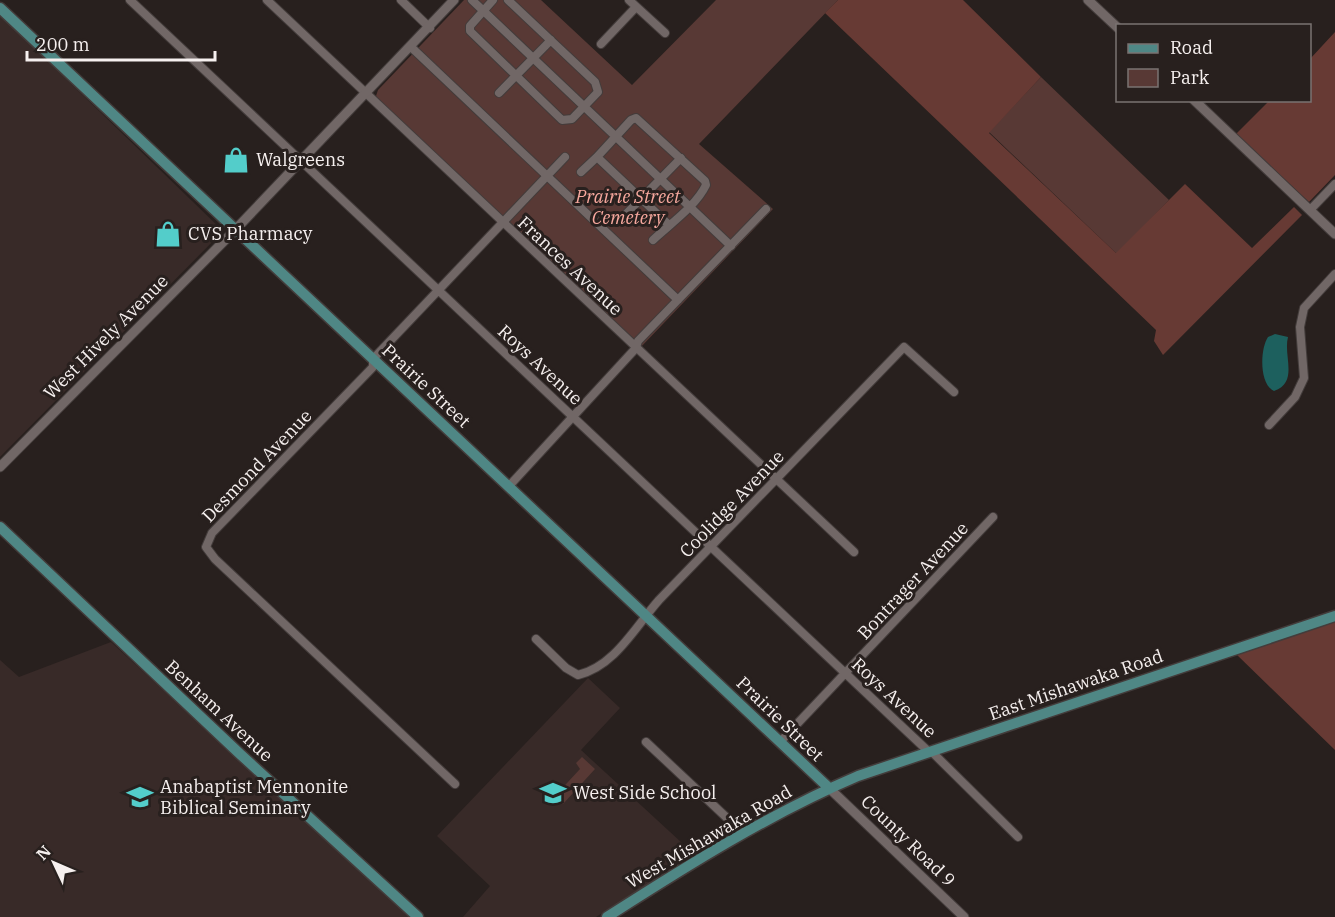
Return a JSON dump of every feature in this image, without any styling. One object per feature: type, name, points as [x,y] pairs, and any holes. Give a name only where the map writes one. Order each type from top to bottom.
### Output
[{"type":"main road","name":"Prairie Street","points":[[0,8],[829,788]]},
{"type":"main road","name":"Benham Avenue","points":[[0,526],[232,746],[418,917]]},
{"type":"main road","name":"East Mishawaka Road","points":[[829,788],[1335,616]]},
{"type":"main road","name":"West Mishawaka Road","points":[[608,917],[742,832],[829,788]]},
{"type":"street","name":"Roys Avenue","points":[[130,0],[845,674],[931,752],[1018,837]]},
{"type":"street","name":"Frances Avenue","points":[[267,0],[854,552]]},
{"type":"street","points":[[401,0],[429,28]]},
{"type":"street","name":"West Hively Avenue","points":[[0,467],[236,230],[454,0]]},
{"type":"street","points":[[472,0],[731,246]]},
{"type":"street","points":[[493,0],[470,26],[470,31],[562,120],[572,119],[597,92],[595,82],[508,0]]},
{"type":"street","points":[[629,0],[664,33]]},
{"type":"street","points":[[1088,0],[1116,26]]},
{"type":"street","points":[[601,44],[636,7]]},
{"type":"street","points":[[498,93],[551,40]]},
{"type":"street","points":[[411,47],[678,300]]},
{"type":"street","points":[[1196,102],[1335,234]]},
{"type":"street","points":[[581,172],[631,120],[636,118],[681,158],[705,181],[706,185],[689,206],[653,240]]},
{"type":"street","name":"Desmond Avenue","points":[[454,784],[215,560],[206,547],[212,533],[373,367],[374,359],[565,157]]},
{"type":"street","points":[[597,157],[669,225]]},
{"type":"street","points":[[626,214],[681,158]]},
{"type":"street","points":[[1310,210],[1335,184]]},
{"type":"street","points":[[509,486],[636,348],[638,341],[766,208]]},
{"type":"street","points":[[1269,425],[1295,397],[1304,378],[1300,327],[1304,308],[1335,274]]},
{"type":"street","name":"Coolidge Avenue","points":[[536,639],[566,668],[578,675],[594,671],[634,633],[711,547],[904,347],[954,392]]},
{"type":"street","name":"Bontrager Avenue","points":[[780,742],[993,518]]},
{"type":"street","points":[[646,742],[742,832]]},
{"type":"street","name":"County Road 9","points":[[829,788],[964,917]]},
{"type":"shaded area","points":[[838,0],[963,0],[1041,77],[989,133],[1116,253],[1185,184],[1252,248],[1294,207],[1302,215],[1163,355],[1154,341],[1156,330],[825,13]]},
{"type":"shaded area","points":[[0,15],[223,231],[0,457]]},
{"type":"shaded area","points":[[1335,32],[1335,175],[1309,202],[1236,134],[1268,102],[1311,102],[1311,58]]},
{"type":"shaded area","points":[[1335,620],[1335,750],[1235,653]]},
{"type":"shaded area","name":"Anabaptist Mennonite Biblical Seminary","points":[[111,642],[410,917],[0,917],[0,660],[19,677]]},
{"type":"shaded area","name":"West Side School","points":[[588,678],[620,708],[581,750],[694,854],[596,917],[463,917],[490,886],[437,836]]},
{"type":"green space","name":"Prairie Street Cemetery","points":[[464,0],[541,0],[632,85],[716,0],[838,0],[699,144],[773,209],[640,348],[376,96],[378,90]]},
{"type":"green space","points":[[1041,77],[1169,200],[1117,254],[989,132]]},
{"type":"green space","points":[[582,757],[595,769],[563,804],[555,796],[580,769],[576,763]]},
{"type":"water","points":[[1275,334],[1288,337],[1288,375],[1282,387],[1274,391],[1269,387],[1263,374],[1262,358],[1265,342],[1268,337]]},
{"type":"place","name":"Walgreens","points":[[236,160]]},
{"type":"place","name":"CVS Pharmacy","points":[[168,234]]},
{"type":"place","name":"West Side School","points":[[553,793]]},
{"type":"place","name":"Anabaptist Mennonite Biblical Seminary","points":[[140,797]]}]
